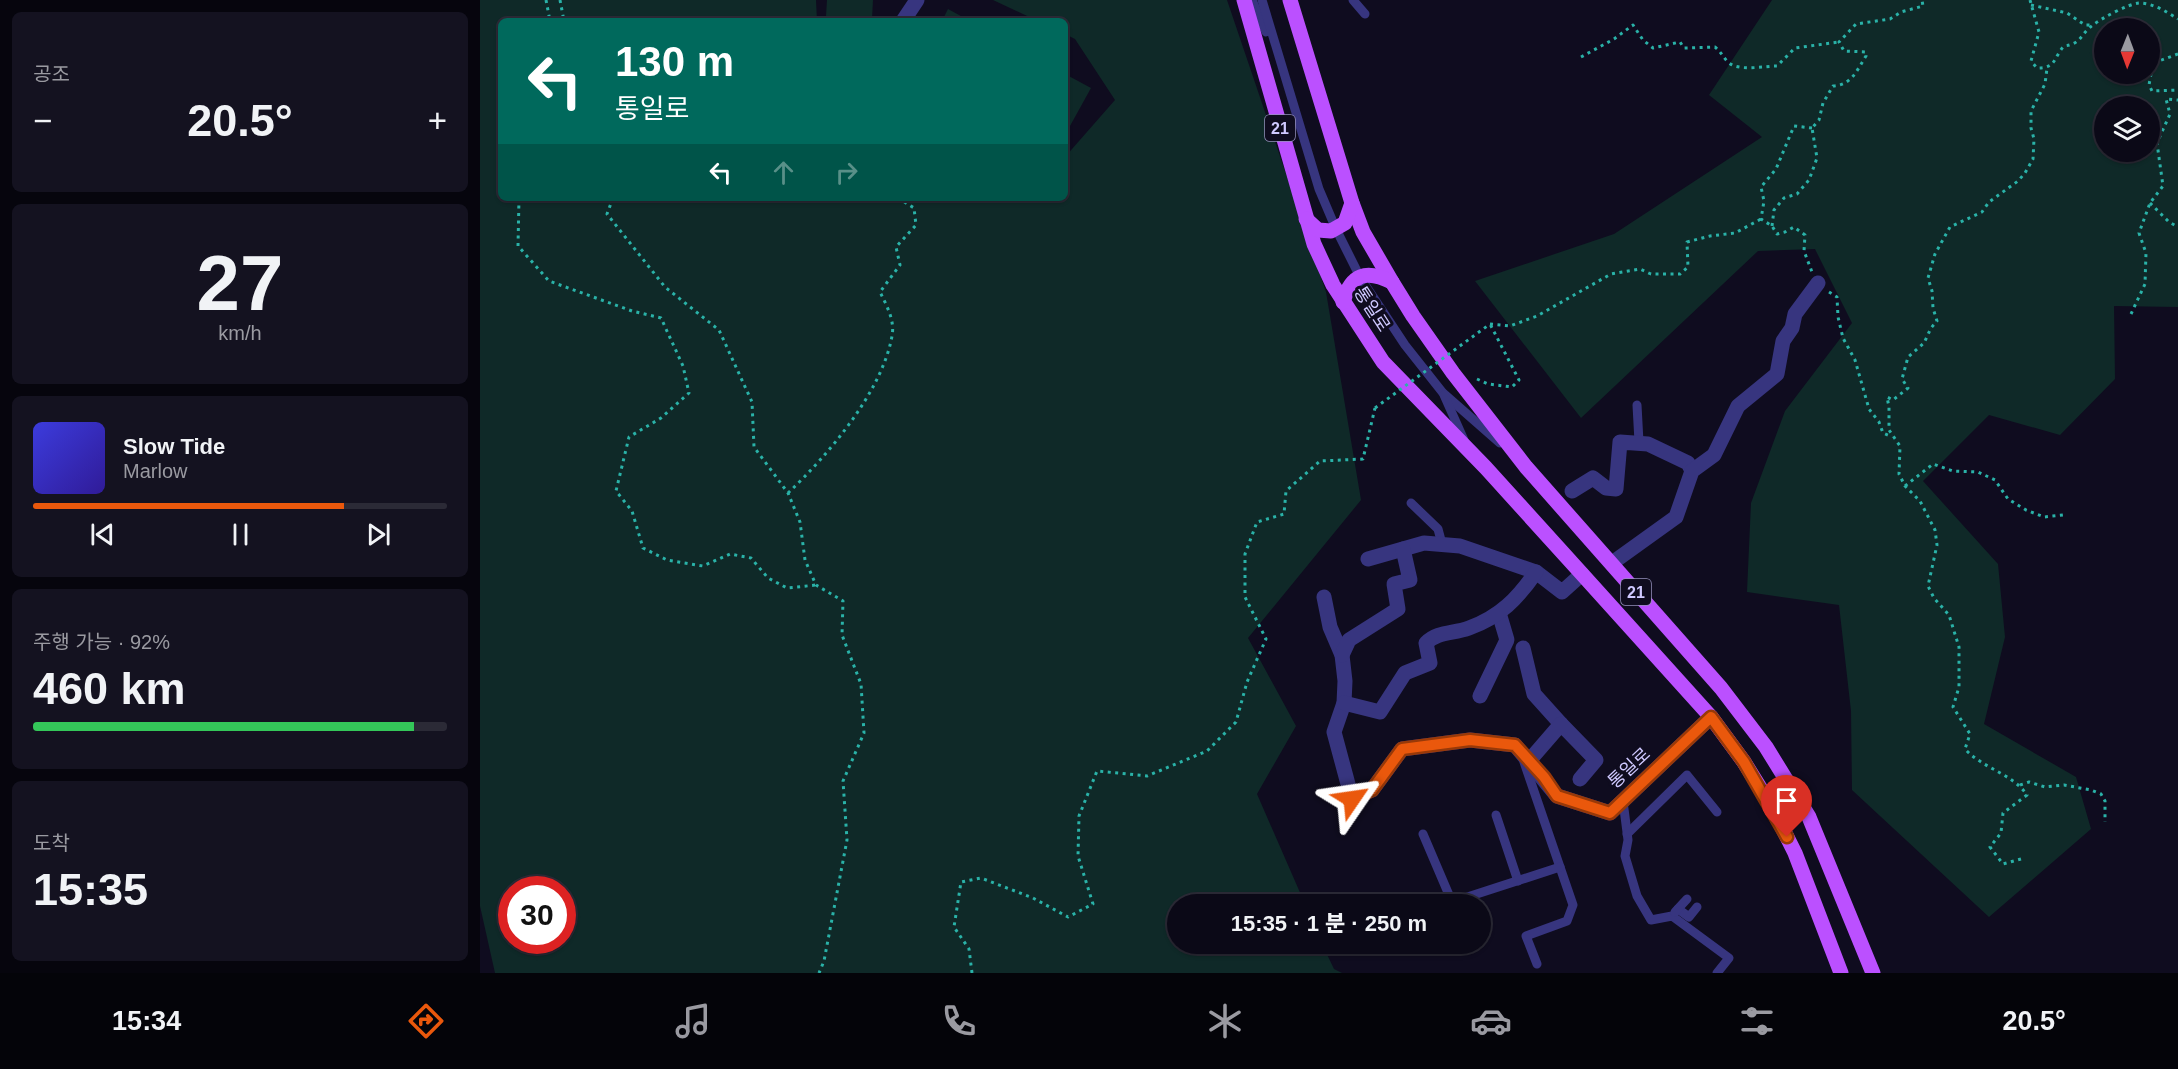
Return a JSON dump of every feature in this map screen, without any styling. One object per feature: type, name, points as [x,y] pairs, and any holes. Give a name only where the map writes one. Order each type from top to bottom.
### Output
[{"type":"main road","name":"통일로","points":[[1244,0],[1318,256],[1343,302],[1383,362],[1467,448],[1711,717],[1744,762],[1772,807],[1795,853],[1841,973]]},
{"type":"main road","name":"통일로","points":[[1290,0],[1352,203],[1363,232],[1392,282],[1432,345],[1526,467],[1720,688],[1766,747],[1809,817],[1873,973]]},
{"type":"main road","points":[[1306,219],[1318,230],[1324,232],[1336,229],[1345,222],[1352,203]]},
{"type":"main road","points":[[1343,302],[1351,283],[1359,277],[1378,275],[1392,282]]},
{"type":"street","points":[[905,18],[917,0]]},
{"type":"street","points":[[1612,563],[1676,517],[1692,471],[1714,455],[1738,406],[1777,374],[1783,341],[1792,328],[1795,314],[1818,283]]},
{"type":"street","points":[[1572,491],[1593,478],[1606,489],[1616,489],[1620,442],[1648,444],[1688,463],[1692,471]]},
{"type":"street","points":[[1368,559],[1424,543],[1460,546],[1536,572],[1562,592],[1582,573]]},
{"type":"street","points":[[1342,655],[1348,640],[1398,609],[1394,584],[1410,580],[1403,549]]},
{"type":"street","points":[[1344,703],[1380,712],[1405,673],[1430,663],[1426,643],[1434,635],[1469,628],[1498,613],[1518,597],[1536,572]]},
{"type":"street","points":[[1324,597],[1330,627],[1342,655],[1345,681],[1344,703],[1334,732],[1352,799],[1372,790],[1402,749],[1470,740],[1515,745],[1525,756],[1561,724]]},
{"type":"street","points":[[1480,696],[1507,640],[1498,613]]},
{"type":"street","points":[[1523,648],[1534,694],[1596,760],[1580,779]]},
{"type":"street","name":"통일로","points":[[1525,756],[1557,796],[1610,813],[1711,717]]},
{"type":"lane","points":[[1252,0],[1280,62]]},
{"type":"lane","points":[[1262,0],[1319,189],[1359,277],[1405,345],[1443,393],[1526,467]]},
{"type":"lane","points":[[1353,0],[1365,14]]},
{"type":"lane","points":[[1443,393],[1467,448]]},
{"type":"lane","points":[[1637,405],[1639,442]]},
{"type":"lane","points":[[1411,503],[1438,529],[1442,544]]},
{"type":"lane","points":[[1525,756],[1573,905],[1567,921],[1526,936],[1537,964]]},
{"type":"lane","points":[[1627,834],[1687,775],[1717,813]]},
{"type":"lane","points":[[1623,801],[1627,834],[1625,856],[1637,896],[1651,920],[1675,913],[1689,917],[1697,907]]},
{"type":"lane","points":[[1496,815],[1518,881]]},
{"type":"lane","points":[[1423,834],[1452,902],[1560,867]]},
{"type":"lane","points":[[1675,913],[1686,899]]},
{"type":"lane","points":[[1675,913],[1729,958],[1717,973]]},
{"type":"path","points":[[546,0],[549,18]]},
{"type":"path","points":[[560,0],[563,18]]},
{"type":"path","points":[[1581,57],[1633,26],[1653,48],[1680,42],[1684,48],[1715,47],[1724,54],[1729,63],[1740,67],[1777,66],[1795,48],[1839,42],[1856,24],[1890,19],[1901,12],[1923,6],[1922,0]]},
{"type":"path","points":[[2030,0],[2039,32],[2031,61],[2037,68],[2048,68]]},
{"type":"path","points":[[2021,859],[2003,864],[1990,847],[2001,832],[2004,813],[2027,795],[2020,785],[1974,759],[1965,749],[1970,734],[1953,707],[1959,687],[1959,647],[1949,615],[1934,598],[1928,586],[1937,545],[1935,530],[1920,501],[1905,486],[1899,474],[1900,446],[1889,430],[1887,397],[1893,400],[1908,388],[1902,379],[1908,357],[1924,343],[1937,321],[1928,278],[1935,254],[1950,227],[1982,212],[1989,202],[2018,181],[2033,159],[2034,139],[2031,128],[2031,111],[2045,84],[2048,68],[2064,45],[2077,43],[2093,25],[2117,11],[2139,3],[2161,8],[2178,19]]},
{"type":"path","points":[[2031,5],[2067,13],[2085,25],[2093,25]]},
{"type":"path","points":[[1772,226],[1774,210],[1784,198],[1797,194],[1809,180],[1817,158],[1812,128],[1819,120],[1823,103],[1833,86],[1850,81],[1866,56],[1866,52],[1844,51],[1839,42]]},
{"type":"path","points":[[2178,54],[2153,63],[2149,85],[2152,91],[2178,90]]},
{"type":"path","points":[[2131,314],[2145,284],[2146,253],[2139,233],[2150,203],[2163,186],[2157,143],[2170,114],[2166,99],[2178,100]]},
{"type":"path","points":[[519,201],[518,246],[549,281],[632,311],[661,318],[683,366],[689,393],[661,417],[629,437],[616,491],[632,511],[643,548],[668,560],[703,566],[730,554],[751,558],[768,578],[787,588],[816,585]]},
{"type":"path","points":[[612,201],[607,214],[665,287],[719,330],[752,402],[754,447],[788,493],[800,522],[805,560],[816,585],[843,601],[842,635],[861,684],[864,733],[843,781],[847,840],[824,961],[819,973]]},
{"type":"path","points":[[788,493],[818,462],[879,378],[892,335],[890,311],[880,292],[900,265],[896,247],[916,225],[914,208],[903,201]]},
{"type":"path","points":[[2150,203],[2169,222],[2178,227]]},
{"type":"path","points":[[972,973],[969,949],[954,927],[961,882],[981,878],[1033,898],[1068,917],[1093,904],[1078,856],[1079,816],[1097,771],[1147,776],[1207,751],[1236,722],[1247,682],[1266,639],[1245,597],[1245,554],[1257,522],[1284,514],[1286,491],[1320,461],[1363,459],[1375,408],[1490,324],[1510,326],[1537,316],[1611,274],[1640,269],[1652,274],[1680,274],[1688,267],[1687,242],[1735,233],[1761,219]]},
{"type":"path","points":[[1467,374],[1488,384],[1512,387],[1518,380],[1490,324]]},
{"type":"path","points":[[1905,486],[1933,464],[1953,471],[1978,472],[1995,480],[2008,499],[2026,510],[2044,517],[2063,515]]},
{"type":"path","points":[[2020,785],[2030,782],[2045,787],[2064,784],[2101,794],[2105,801],[2105,822]]},
{"type":"green space","points":[[480,0],[816,0],[817,18],[498,18],[498,201],[1068,201],[1068,154],[1115,100],[1075,39],[1068,36],[1068,18],[1032,18],[993,0],[1227,0],[1326,292],[1361,500],[1248,638],[1296,726],[1257,794],[1301,894],[1167,894],[1167,954],[1327,954],[1334,969],[1342,973],[495,973],[480,906]]},
{"type":"green space","points":[[827,0],[873,0],[872,18],[826,16]]},
{"type":"green space","points":[[1772,0],[2178,0],[2178,307],[2114,306],[2115,379],[2060,435],[1989,415],[1923,481],[1998,564],[2005,637],[1984,724],[2076,777],[2091,829],[1989,917],[1852,790],[1851,711],[1839,605],[1747,592],[1751,503],[1785,411],[1852,323],[1815,249],[1758,251],[1581,418],[1475,281],[1614,234],[1762,137],[1709,95]]},
{"type":"green space","points":[[948,9],[964,18],[944,18]]},
{"type":"green space","points":[[1068,76],[1091,88],[1068,130]]},
{"type":"route","points":[[1352,799],[1372,790],[1402,749],[1470,740],[1515,745],[1544,777],[1557,796],[1610,813],[1711,717],[1744,762],[1772,807],[1787,837]]}]
